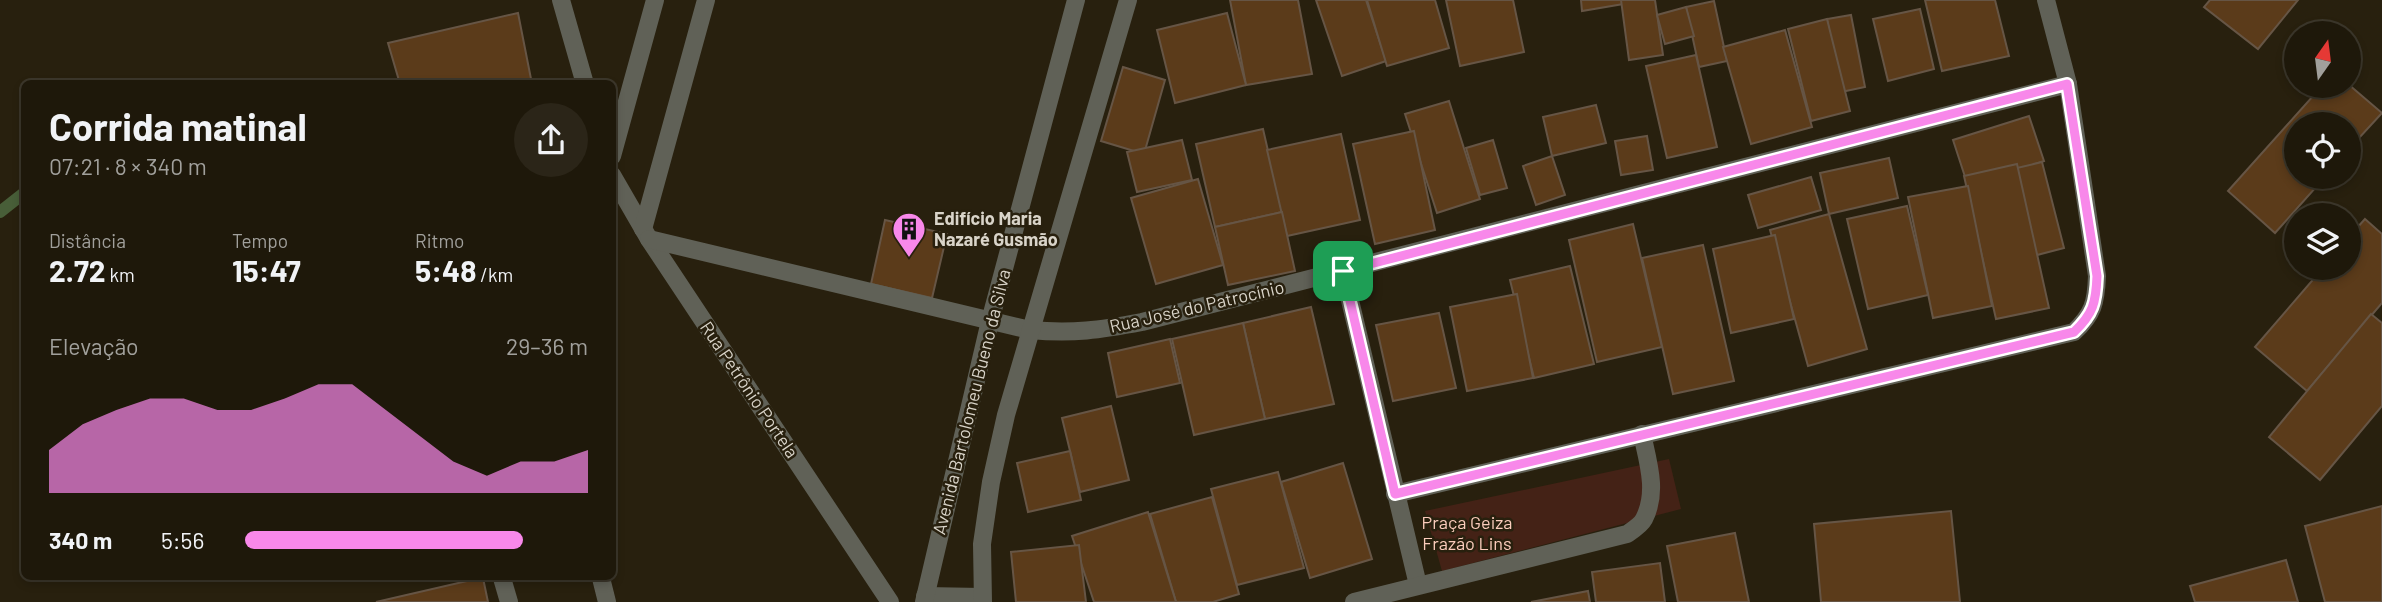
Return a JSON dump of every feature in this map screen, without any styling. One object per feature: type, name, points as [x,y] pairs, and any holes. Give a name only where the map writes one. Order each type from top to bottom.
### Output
[{"type":"street","points":[[561,0],[584,80]]},
{"type":"street","points":[[616,141],[655,0]]},
{"type":"street","points":[[646,234],[706,0]]},
{"type":"street","name":"Avenida Bartolomeu Bueno da Silva","points":[[925,599],[990,321],[1076,0]]},
{"type":"street","name":"Avenida Bartolomeu Bueno da Silva","points":[[983,600],[982,544],[991,482],[1030,330],[1128,0]]},
{"type":"street","points":[[1395,494],[2074,332],[2089,318],[2096,296],[2097,276],[2067,84],[2046,0]]},
{"type":"street","name":"Rua José do Patrocínio","points":[[646,234],[990,321],[1030,330],[1068,333],[1142,322],[2067,84]]},
{"type":"street","name":"Rua Petrônio Portela","points":[[616,182],[646,234],[890,602]]},
{"type":"street","points":[[1343,271],[1418,585]]},
{"type":"street","points":[[1353,602],[1627,534],[1643,522],[1650,499],[1651,477],[1642,434]]},
{"type":"street","points":[[503,580],[509,602]]},
{"type":"street","points":[[602,580],[607,602]]},
{"type":"street","points":[[925,599],[983,600]]},
{"type":"green space","name":"Praça Geiza Frazão Lins","points":[[1669,459],[1681,509],[1442,571],[1425,511]]},
{"type":"building","points":[[1230,0],[1298,0],[1312,74],[1246,85]]},
{"type":"building","points":[[1316,0],[1366,0],[1386,61],[1342,76]]},
{"type":"building","points":[[1367,0],[1435,0],[1449,48],[1387,66]]},
{"type":"building","points":[[1446,0],[1513,0],[1524,52],[1460,66]]},
{"type":"building","points":[[1581,0],[1647,0],[1582,11]]},
{"type":"building","points":[[1621,0],[1655,0],[1663,55],[1629,60]]},
{"type":"building","points":[[1925,0],[1995,0],[2009,56],[1942,71]]},
{"type":"building","points":[[2210,0],[2298,0],[2258,49],[2204,7]]},
{"type":"building","points":[[1714,1],[1727,61],[1699,67],[1686,7]]},
{"type":"building","points":[[1686,7],[1694,36],[1665,44],[1657,15]]},
{"type":"building","points":[[1920,9],[1934,69],[1888,81],[1873,19]]},
{"type":"building","points":[[518,13],[531,80],[399,80],[388,43]]},
{"type":"building","points":[[1227,13],[1246,85],[1175,103],[1157,30]]},
{"type":"building","points":[[1851,15],[1865,87],[1841,92],[1827,19]]},
{"type":"building","points":[[1827,19],[1850,111],[1811,121],[1788,29]]},
{"type":"building","points":[[1785,30],[1812,127],[1751,144],[1723,47]]},
{"type":"building","points":[[1696,55],[1717,147],[1667,158],[1646,66]]},
{"type":"building","points":[[1123,67],[1165,80],[1144,154],[1101,141]]},
{"type":"building","points":[[2361,95],[2382,113],[2361,136],[2361,112],[2299,112],[2311,98],[2361,98]]},
{"type":"building","points":[[1449,101],[1480,199],[1437,213],[1405,114]]},
{"type":"building","points":[[1596,105],[1606,143],[1552,156],[1543,117]]},
{"type":"building","points":[[2029,116],[2044,161],[1968,186],[1953,140]]},
{"type":"building","points":[[2284,128],[2284,189],[2314,189],[2302,203],[2284,203],[2284,223],[2275,233],[2228,191]]},
{"type":"building","points":[[1263,129],[1282,212],[1215,227],[1196,144]]},
{"type":"building","points":[[1414,131],[1435,230],[1375,244],[1353,144]]},
{"type":"building","points":[[1341,134],[1360,220],[1287,236],[1267,150]]},
{"type":"building","points":[[1647,136],[1653,170],[1621,175],[1615,141]]},
{"type":"building","points":[[1182,140],[1192,180],[1137,192],[1127,152]]},
{"type":"building","points":[[1493,140],[1507,188],[1480,195],[1466,148]]},
{"type":"building","points":[[1552,156],[1565,195],[1536,205],[1523,166]]},
{"type":"building","points":[[1889,158],[1898,198],[1829,214],[1820,173]]},
{"type":"building","points":[[2042,162],[2064,248],[2022,259],[2000,172]]},
{"type":"building","points":[[2017,164],[2049,308],[1996,319],[1964,176]]},
{"type":"building","points":[[1811,177],[1821,210],[1758,228],[1748,195]]},
{"type":"building","points":[[1198,179],[1223,265],[1156,284],[1131,198]]},
{"type":"building","points":[[1968,186],[1992,306],[1933,318],[1908,197]]},
{"type":"building","points":[[1907,206],[1928,295],[1868,309],[1847,219]]},
{"type":"building","points":[[1282,212],[1295,271],[1228,285],[1215,227]]},
{"type":"building","points":[[1829,214],[1867,349],[1808,366],[1770,230]]},
{"type":"building","points":[[2365,219],[2382,234],[2382,303],[2307,391],[2255,347],[2313,280],[2361,280],[2361,223]]},
{"type":"building","name":"Edifício Maria Nazaré Gusmão","points":[[885,220],[947,234],[932,298],[871,284]]},
{"type":"building","points":[[1633,224],[1662,347],[1597,362],[1569,240]]},
{"type":"building","points":[[1775,235],[1794,319],[1731,333],[1713,249]]},
{"type":"building","points":[[1703,245],[1734,381],[1673,394],[1642,258]]},
{"type":"building","points":[[1570,266],[1594,364],[1534,378],[1510,280]]},
{"type":"building","points":[[1517,294],[1533,378],[1467,391],[1450,307]]},
{"type":"building","points":[[1311,307],[1334,404],[1265,419],[1243,323]]},
{"type":"building","points":[[1439,313],[1456,388],[1393,401],[1376,325]]},
{"type":"building","points":[[2371,314],[2382,323],[2382,406],[2320,480],[2269,437]]},
{"type":"building","points":[[1243,323],[1265,419],[1194,435],[1172,339]]},
{"type":"building","points":[[1170,339],[1180,383],[1117,397],[1108,353]]},
{"type":"building","points":[[1111,406],[1129,480],[1080,492],[1062,418]]},
{"type":"building","points":[[1070,451],[1081,500],[1028,512],[1017,463]]},
{"type":"building","points":[[1343,463],[1372,559],[1310,578],[1281,482]]},
{"type":"building","points":[[1278,472],[1304,568],[1237,585],[1211,489]]},
{"type":"building","points":[[1212,497],[1239,594],[1213,602],[1176,602],[1150,514]]},
{"type":"building","points":[[2382,506],[2382,602],[2325,602],[2305,526]]},
{"type":"building","points":[[1951,511],[1960,602],[1821,602],[1814,524]]},
{"type":"building","points":[[1148,512],[1176,602],[1094,602],[1072,536]]},
{"type":"building","points":[[1735,533],[1749,602],[1678,602],[1667,546]]},
{"type":"building","points":[[1079,545],[1086,602],[1016,602],[1011,552]]},
{"type":"building","points":[[2286,560],[2298,602],[2195,602],[2190,586]]},
{"type":"building","points":[[1660,563],[1665,602],[1596,602],[1592,572]]},
{"type":"building","points":[[471,580],[483,580],[488,602],[376,602]]},
{"type":"building","points":[[1588,591],[1590,602],[1531,602]]},
{"type":"waterway","points":[[0,212],[21,195]]},
{"type":"place","name":"Edifício Maria Nazaré Gusmão","points":[[909,259]]},
{"type":"route","points":[[2067,84],[2097,276],[2096,296],[2089,318],[2074,332],[1395,494],[1343,271],[2067,84]]}]
